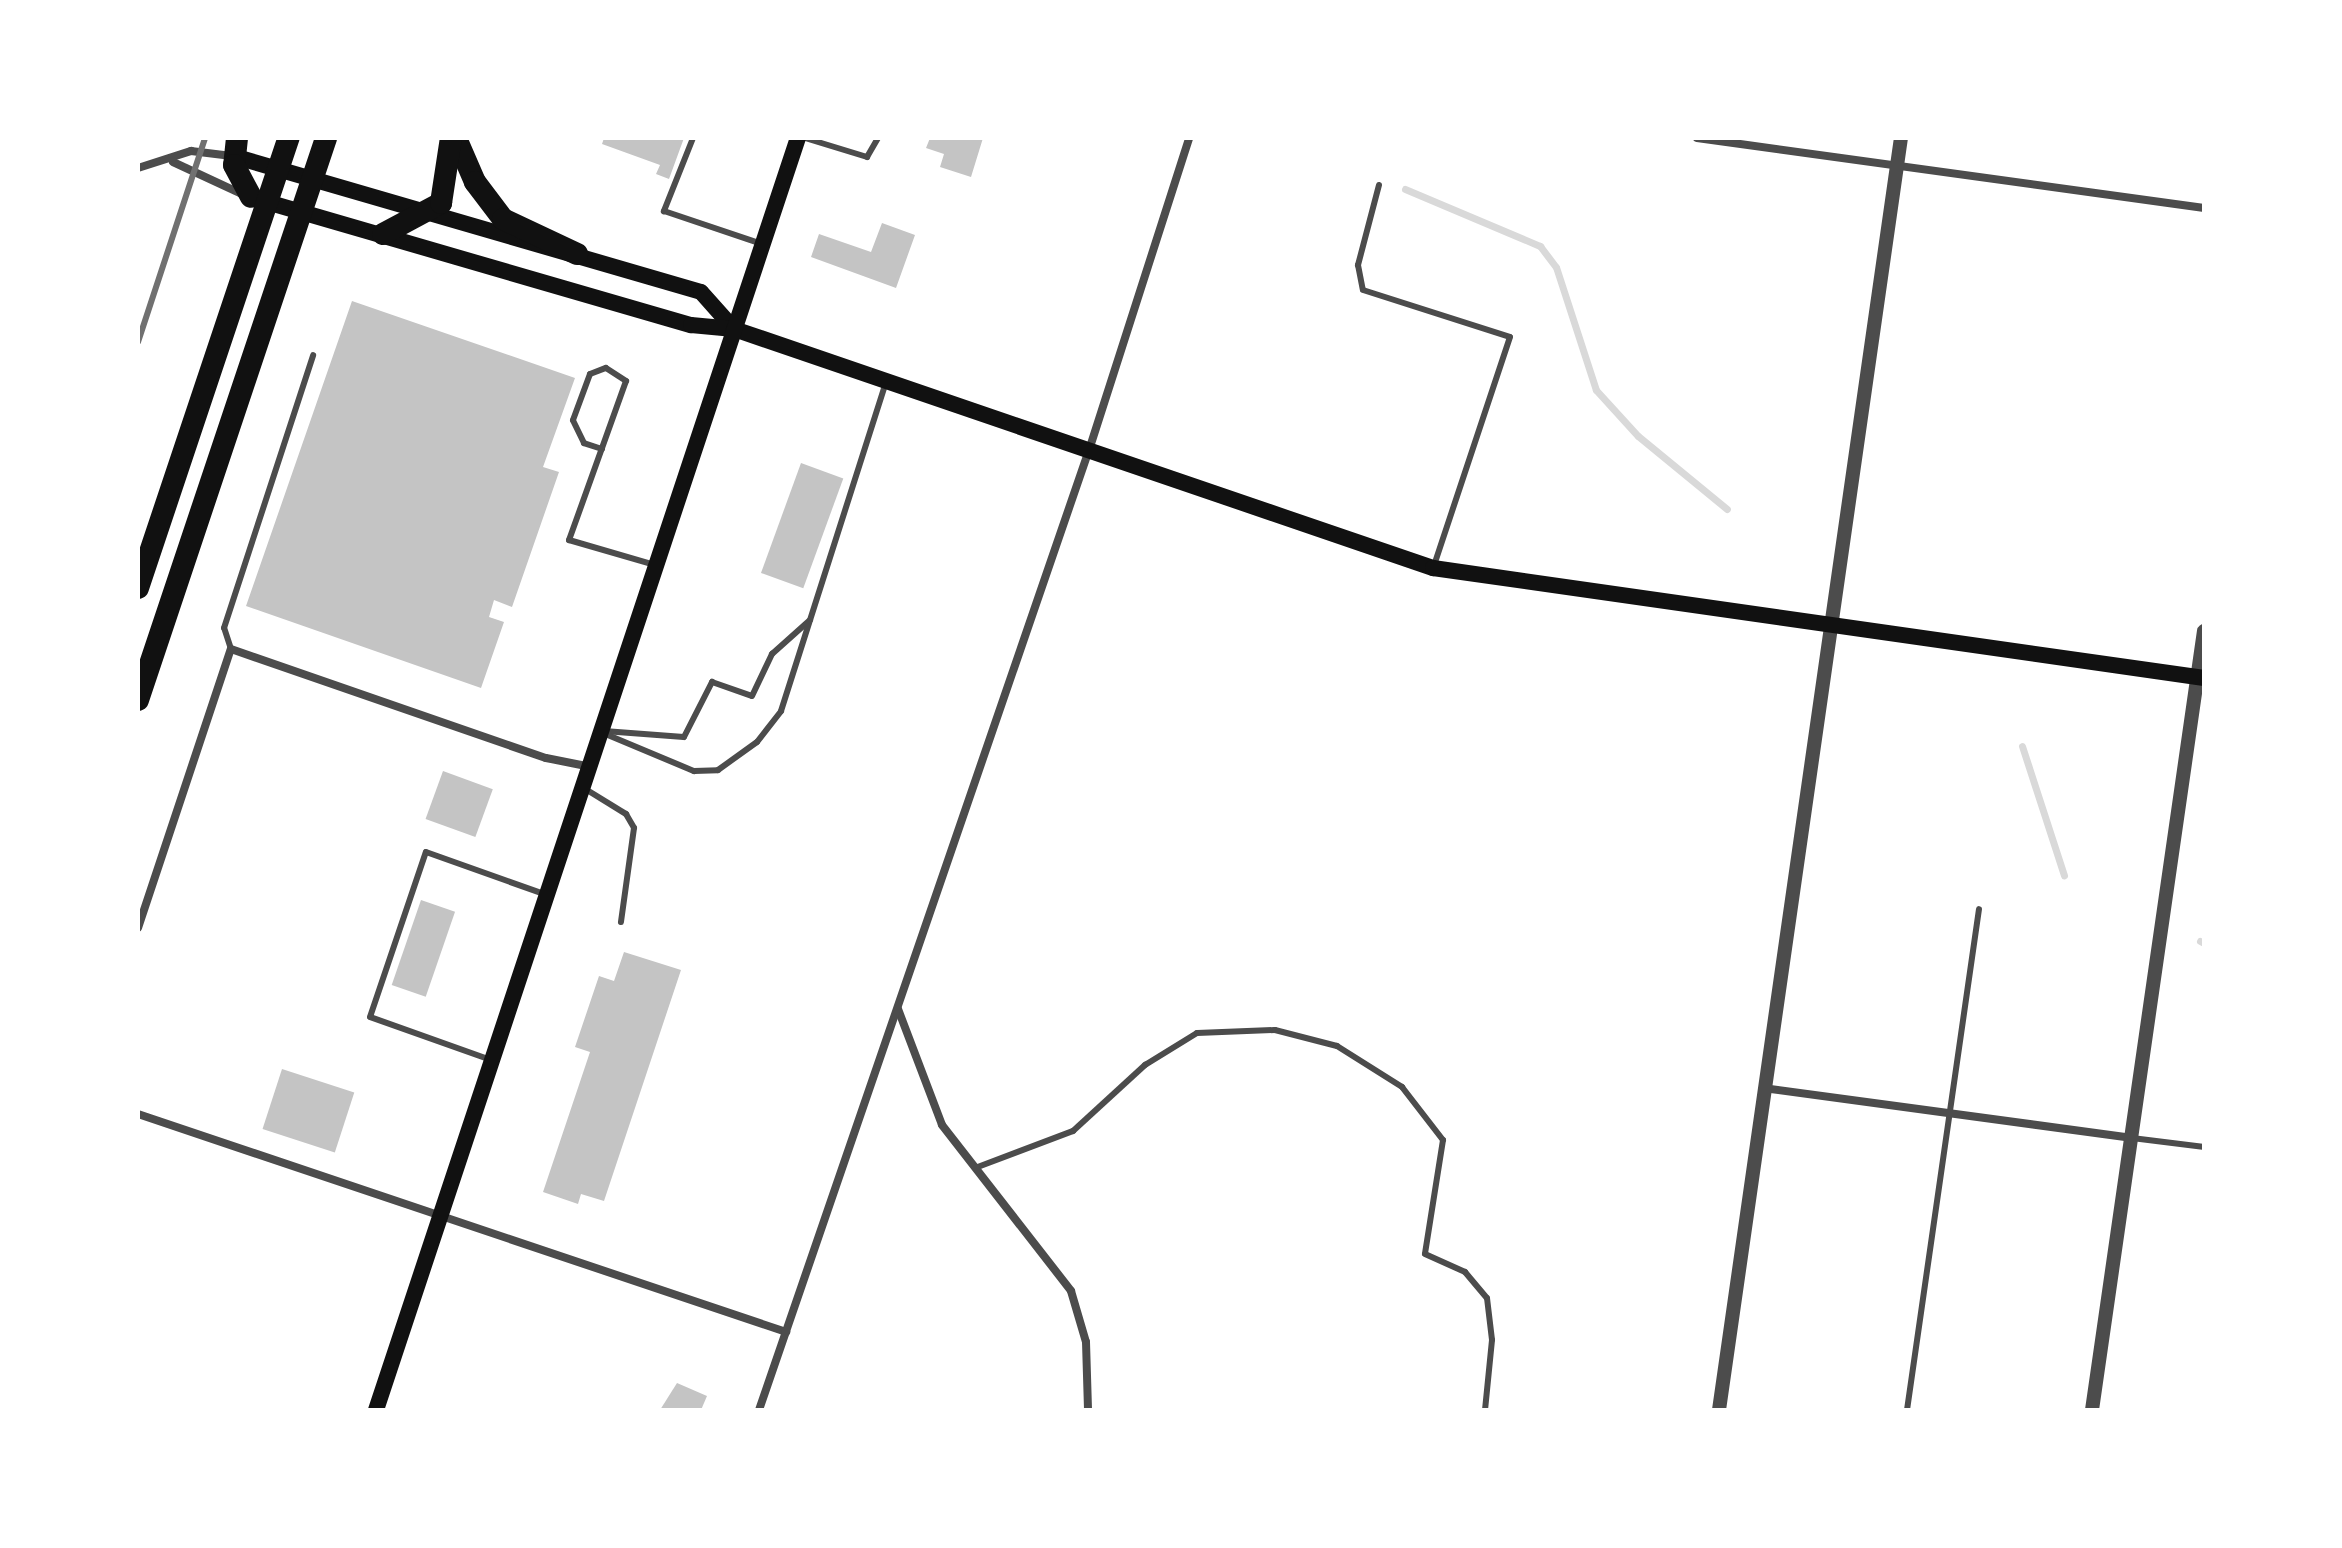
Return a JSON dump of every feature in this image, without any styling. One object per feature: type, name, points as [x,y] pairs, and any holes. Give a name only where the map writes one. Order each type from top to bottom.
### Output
[{"type":"highway","points":[[138,588],[289,138]]},
{"type":"highway","points":[[138,700],[326,138]]},
{"type":"highway","points":[[383,234],[426,215],[446,194],[454,138]]},
{"type":"highway","points":[[454,138],[475,182],[503,219],[577,254]]},
{"type":"highway","points":[[235,147],[251,197]]},
{"type":"main road","points":[[376,1410],[587,790],[600,731],[798,138]]},
{"type":"main road","points":[[235,147],[331,187],[577,254],[701,292],[734,329]]},
{"type":"main road","points":[[251,197],[691,325],[734,329],[886,382],[1090,447],[1433,568],[1836,622],[2201,677]]},
{"type":"street","points":[[759,1410],[1090,447],[1189,138]]},
{"type":"street","points":[[1697,138],[1897,171],[2204,208]]},
{"type":"street","points":[[1719,1410],[1763,1087],[1836,622],[1901,138]]},
{"type":"street","points":[[138,168],[173,162],[200,150],[235,147]]},
{"type":"street","points":[[173,162],[202,182],[251,197]]},
{"type":"street","points":[[2092,1410],[2201,677],[2204,631]]},
{"type":"street","points":[[138,928],[231,649],[591,767]]},
{"type":"street","points":[[898,1008],[928,1097],[974,1168],[1031,1231],[1071,1291],[1086,1342],[1088,1410]]},
{"type":"street","points":[[1763,1087],[1951,1110],[2131,1138]]},
{"type":"street","points":[[138,1114],[443,1220],[786,1332]]},
{"type":"lane","points":[[693,138],[664,211],[762,244]]},
{"type":"lane","points":[[805,138],[867,157],[878,138]]},
{"type":"lane","points":[[1379,185],[1358,265],[1363,290],[1510,337],[1433,568]]},
{"type":"lane","points":[[231,649],[224,628],[313,355]]},
{"type":"lane","points":[[602,449],[584,443],[573,420],[590,374],[606,368],[626,381],[602,449],[569,540],[655,565]]},
{"type":"lane","points":[[600,731],[663,762],[718,770],[757,742],[781,711],[864,442],[886,382]]},
{"type":"lane","points":[[600,731],[684,737],[712,682],[752,696],[772,654],[810,620]]},
{"type":"lane","points":[[587,790],[626,814],[634,828],[621,922]]},
{"type":"lane","points":[[496,1061],[370,1017],[426,852],[551,896]]},
{"type":"lane","points":[[1907,1410],[1979,909]]},
{"type":"lane","points":[[974,1168],[1073,1131],[1145,1065],[1197,1033],[1275,1030],[1337,1046],[1402,1087],[1443,1140],[1425,1254],[1465,1272],[1487,1298],[1492,1340],[1485,1410]]},
{"type":"lane","points":[[2131,1138],[2204,1147]]},
{"type":"building","points":[[604,138],[684,138],[669,179],[656,174],[660,165],[602,144]]},
{"type":"building","points":[[930,138],[983,138],[971,177],[940,167],[944,154],[926,148]]},
{"type":"building","points":[[882,223],[915,235],[896,288],[811,257],[819,234],[871,252]]},
{"type":"building","points":[[352,301],[575,378],[543,467],[559,472],[512,607],[494,600],[489,617],[504,622],[481,688],[246,606]]},
{"type":"building","points":[[801,463],[843,478],[803,588],[761,573]]},
{"type":"building","points":[[443,771],[493,789],[475,837],[426,819]]},
{"type":"building","points":[[421,900],[455,912],[426,997],[392,985]]},
{"type":"building","points":[[624,952],[681,970],[604,1201],[581,1194],[578,1204],[543,1192],[590,1052],[575,1047],[599,976],[614,981]]},
{"type":"building","points":[[282,1069],[354,1092],[335,1152],[263,1129]]},
{"type":"building","points":[[677,1383],[707,1396],[701,1410],[660,1410]]},
{"type":"waterway","points":[[1405,189],[1540,246],[1556,267],[1596,390],[1638,436],[1727,509]]},
{"type":"waterway","points":[[2022,746],[2064,875]]},
{"type":"waterway","points":[[2200,941],[2204,943]]},
{"type":"railway","points":[[138,342],[205,138]]}]
